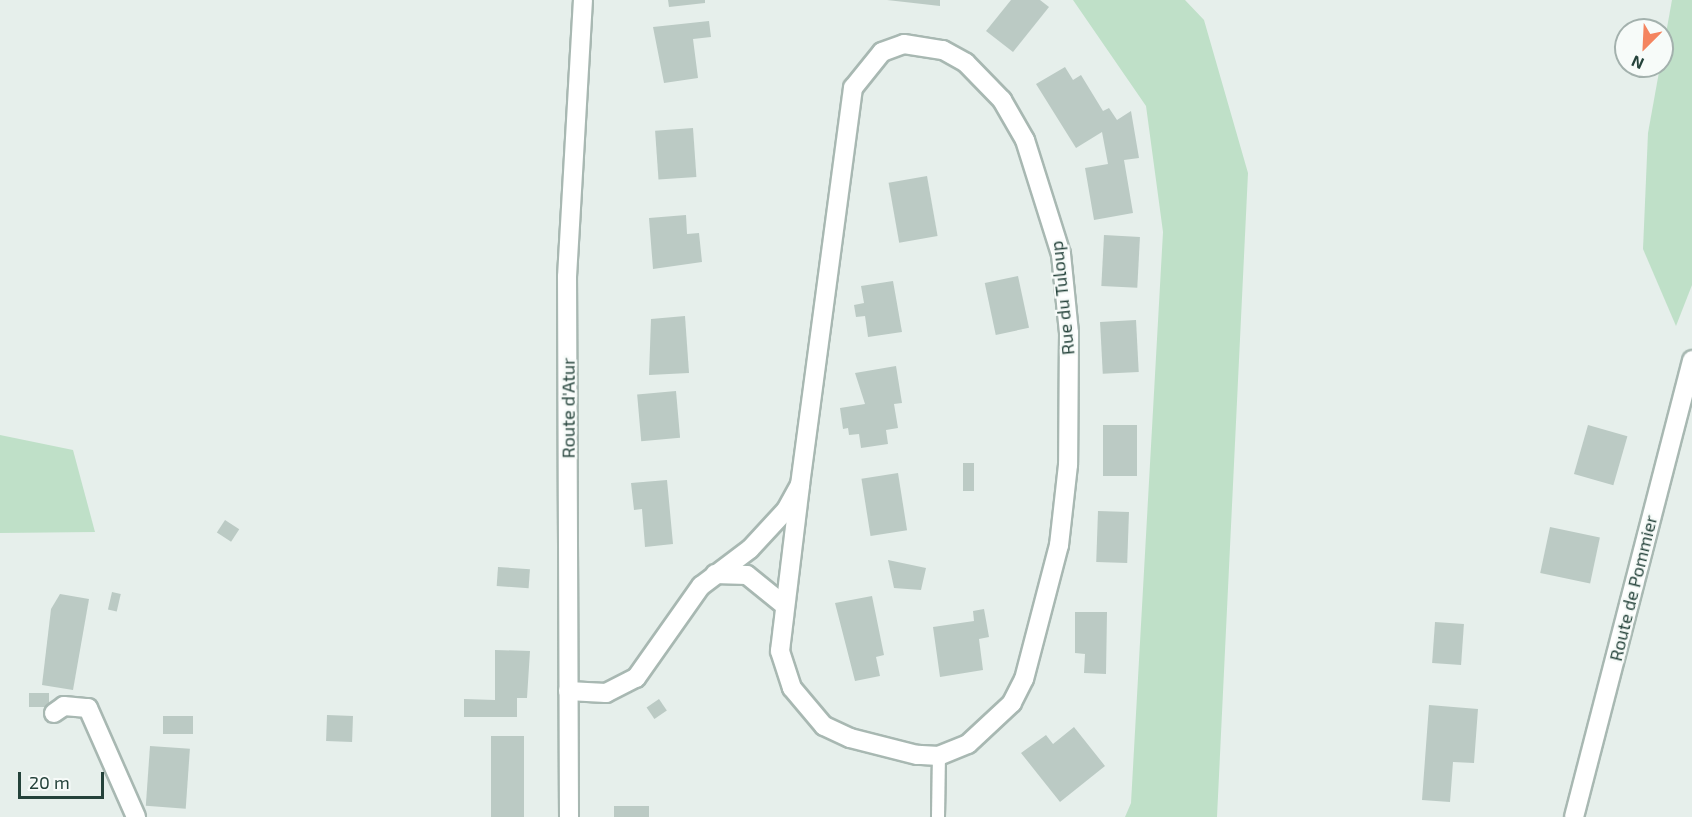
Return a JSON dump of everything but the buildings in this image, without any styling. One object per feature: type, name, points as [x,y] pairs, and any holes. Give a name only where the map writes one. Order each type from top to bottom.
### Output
[{"type":"street","name":"Route d'Atur","points":[[569,817],[567,277],[583,0]]},
{"type":"street","name":"Rue du Tuloup","points":[[904,44],[943,50],[966,63],[1002,100],[1025,141],[1061,254],[1069,333],[1068,465],[1059,545],[1024,679],[1012,703],[968,744],[939,756],[850,738],[806,709],[783,668],[783,604],[800,485],[853,88],[882,52],[904,44]]},
{"type":"street","name":"Route de Pommier","points":[[1574,817],[1692,360]]},
{"type":"street","name":"Rue du Tuloup","points":[[568,691],[606,693],[636,678],[687,604],[715,574],[770,530],[800,485]]},
{"type":"street","points":[[715,574],[754,578],[783,604]]},
{"type":"street","points":[[54,713],[64,706],[88,708],[136,817]]},
{"type":"lane","points":[[938,817],[939,756]]},
{"type":"green space","points":[[1073,0],[1185,0],[1204,20],[1248,173],[1217,817],[1125,817],[1131,803],[1163,232],[1146,106]]},
{"type":"green space","points":[[1672,0],[1692,0],[1692,285],[1676,326],[1643,249],[1648,133],[1658,78],[1674,78],[1674,18],[1669,18]]},
{"type":"green space","points":[[0,435],[73,450],[95,532],[0,533]]}]
